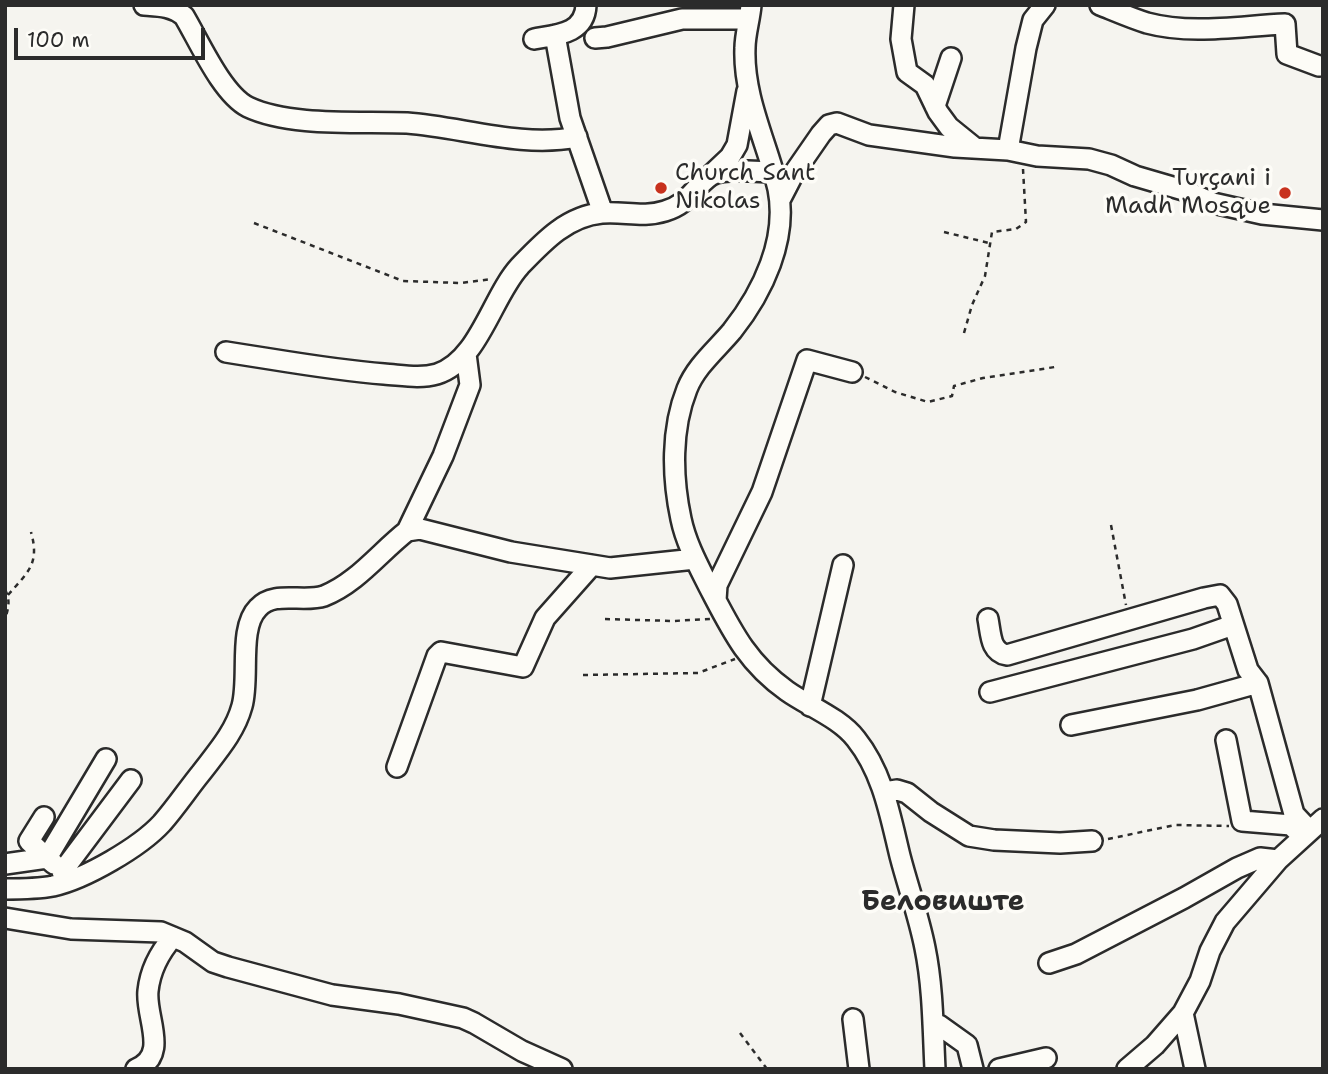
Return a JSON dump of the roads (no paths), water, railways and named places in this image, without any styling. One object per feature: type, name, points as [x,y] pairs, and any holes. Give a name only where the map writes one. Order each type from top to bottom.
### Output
[{"type":"street","points":[[144,5],[168,7],[184,16],[222,80],[235,97],[249,108],[285,117],[314,120],[410,124],[529,138],[577,137]]},
{"type":"street","points":[[534,39],[571,31],[586,15],[586,5]]},
{"type":"street","points":[[904,5],[901,39],[906,72],[925,85],[949,127],[975,148]]},
{"type":"street","points":[[1100,5],[1146,23],[1179,28],[1202,30],[1285,24],[1287,54],[1319,66]]},
{"type":"street","points":[[1013,151],[1026,48],[1034,8]]},
{"type":"street","points":[[595,38],[682,19],[750,12],[745,47],[748,84],[780,200],[779,236],[762,283],[733,329],[694,377],[682,405],[675,450],[676,490],[683,529],[695,559],[747,654],[766,675],[849,731],[875,771],[884,792],[926,950],[935,1069]]},
{"type":"street","points":[[555,35],[563,90],[603,213]]},
{"type":"street","points":[[935,106],[951,58]]},
{"type":"street","points":[[226,352],[351,371],[420,376],[437,374],[450,368],[466,354],[517,269],[565,224],[603,213],[642,216],[685,202],[730,157],[737,145],[748,84]]},
{"type":"street","points":[[780,200],[794,173],[821,134],[829,125],[837,123],[869,135],[1089,159],[1183,190],[1213,203],[1262,215],[1323,220]]},
{"type":"street","points":[[712,174],[773,172]]},
{"type":"street","points":[[5,864],[58,871],[103,865],[136,845],[161,824],[227,739],[243,703],[247,677],[248,628],[259,606],[278,598],[310,599],[323,596],[346,584],[407,531],[443,456],[470,385],[466,354]]},
{"type":"street","points":[[720,609],[717,585],[762,492],[807,360],[852,372]]},
{"type":"street","points":[[407,531],[420,529],[511,552],[610,568],[695,559]]},
{"type":"street","points":[[397,767],[437,656],[441,652],[449,653],[523,667],[545,618],[592,565]]},
{"type":"street","points":[[810,706],[842,565]]},
{"type":"street","points":[[988,619],[994,649],[1007,656],[1220,595],[1227,604],[1248,670],[1258,683],[1294,814],[1314,828]]},
{"type":"street","points":[[990,692],[1193,639],[1233,625]]},
{"type":"street","points":[[1071,725],[1197,700],[1258,683]]},
{"type":"street","points":[[1226,740],[1242,821],[1314,828]]},
{"type":"street","points":[[58,871],[106,759]]},
{"type":"street","points":[[5,889],[24,890],[58,871],[131,780]]},
{"type":"street","points":[[884,792],[897,790],[907,793],[969,836],[1060,843],[1092,841]]},
{"type":"street","points":[[44,817],[29,841],[58,871]]},
{"type":"street","points":[[1127,1069],[1155,1045],[1183,1013],[1225,922],[1278,860],[1314,828]]},
{"type":"street","points":[[1049,963],[1076,954],[1237,868],[1260,858],[1278,860]]},
{"type":"street","points":[[5,918],[71,929],[161,932],[185,942],[213,962],[228,967],[332,995],[399,1004],[463,1018],[522,1051],[562,1069]]},
{"type":"street","points":[[136,1069],[149,1062],[154,1051],[152,1021],[147,1003],[149,979],[163,948],[173,937]]},
{"type":"street","points":[[1183,1013],[1195,1069]]},
{"type":"street","points":[[853,1019],[859,1069]]},
{"type":"street","points":[[933,1024],[939,1025],[967,1045],[973,1069]]},
{"type":"street","points":[[999,1069],[1045,1058]]},
{"type":"place","name":"Church Sant Nikolas","points":[[661,188]]},
{"type":"place","name":"Turçani i Madh Mosque","points":[[1285,193]]},
{"type":"district","name":"Беловиште","points":[[943,903]]}]
